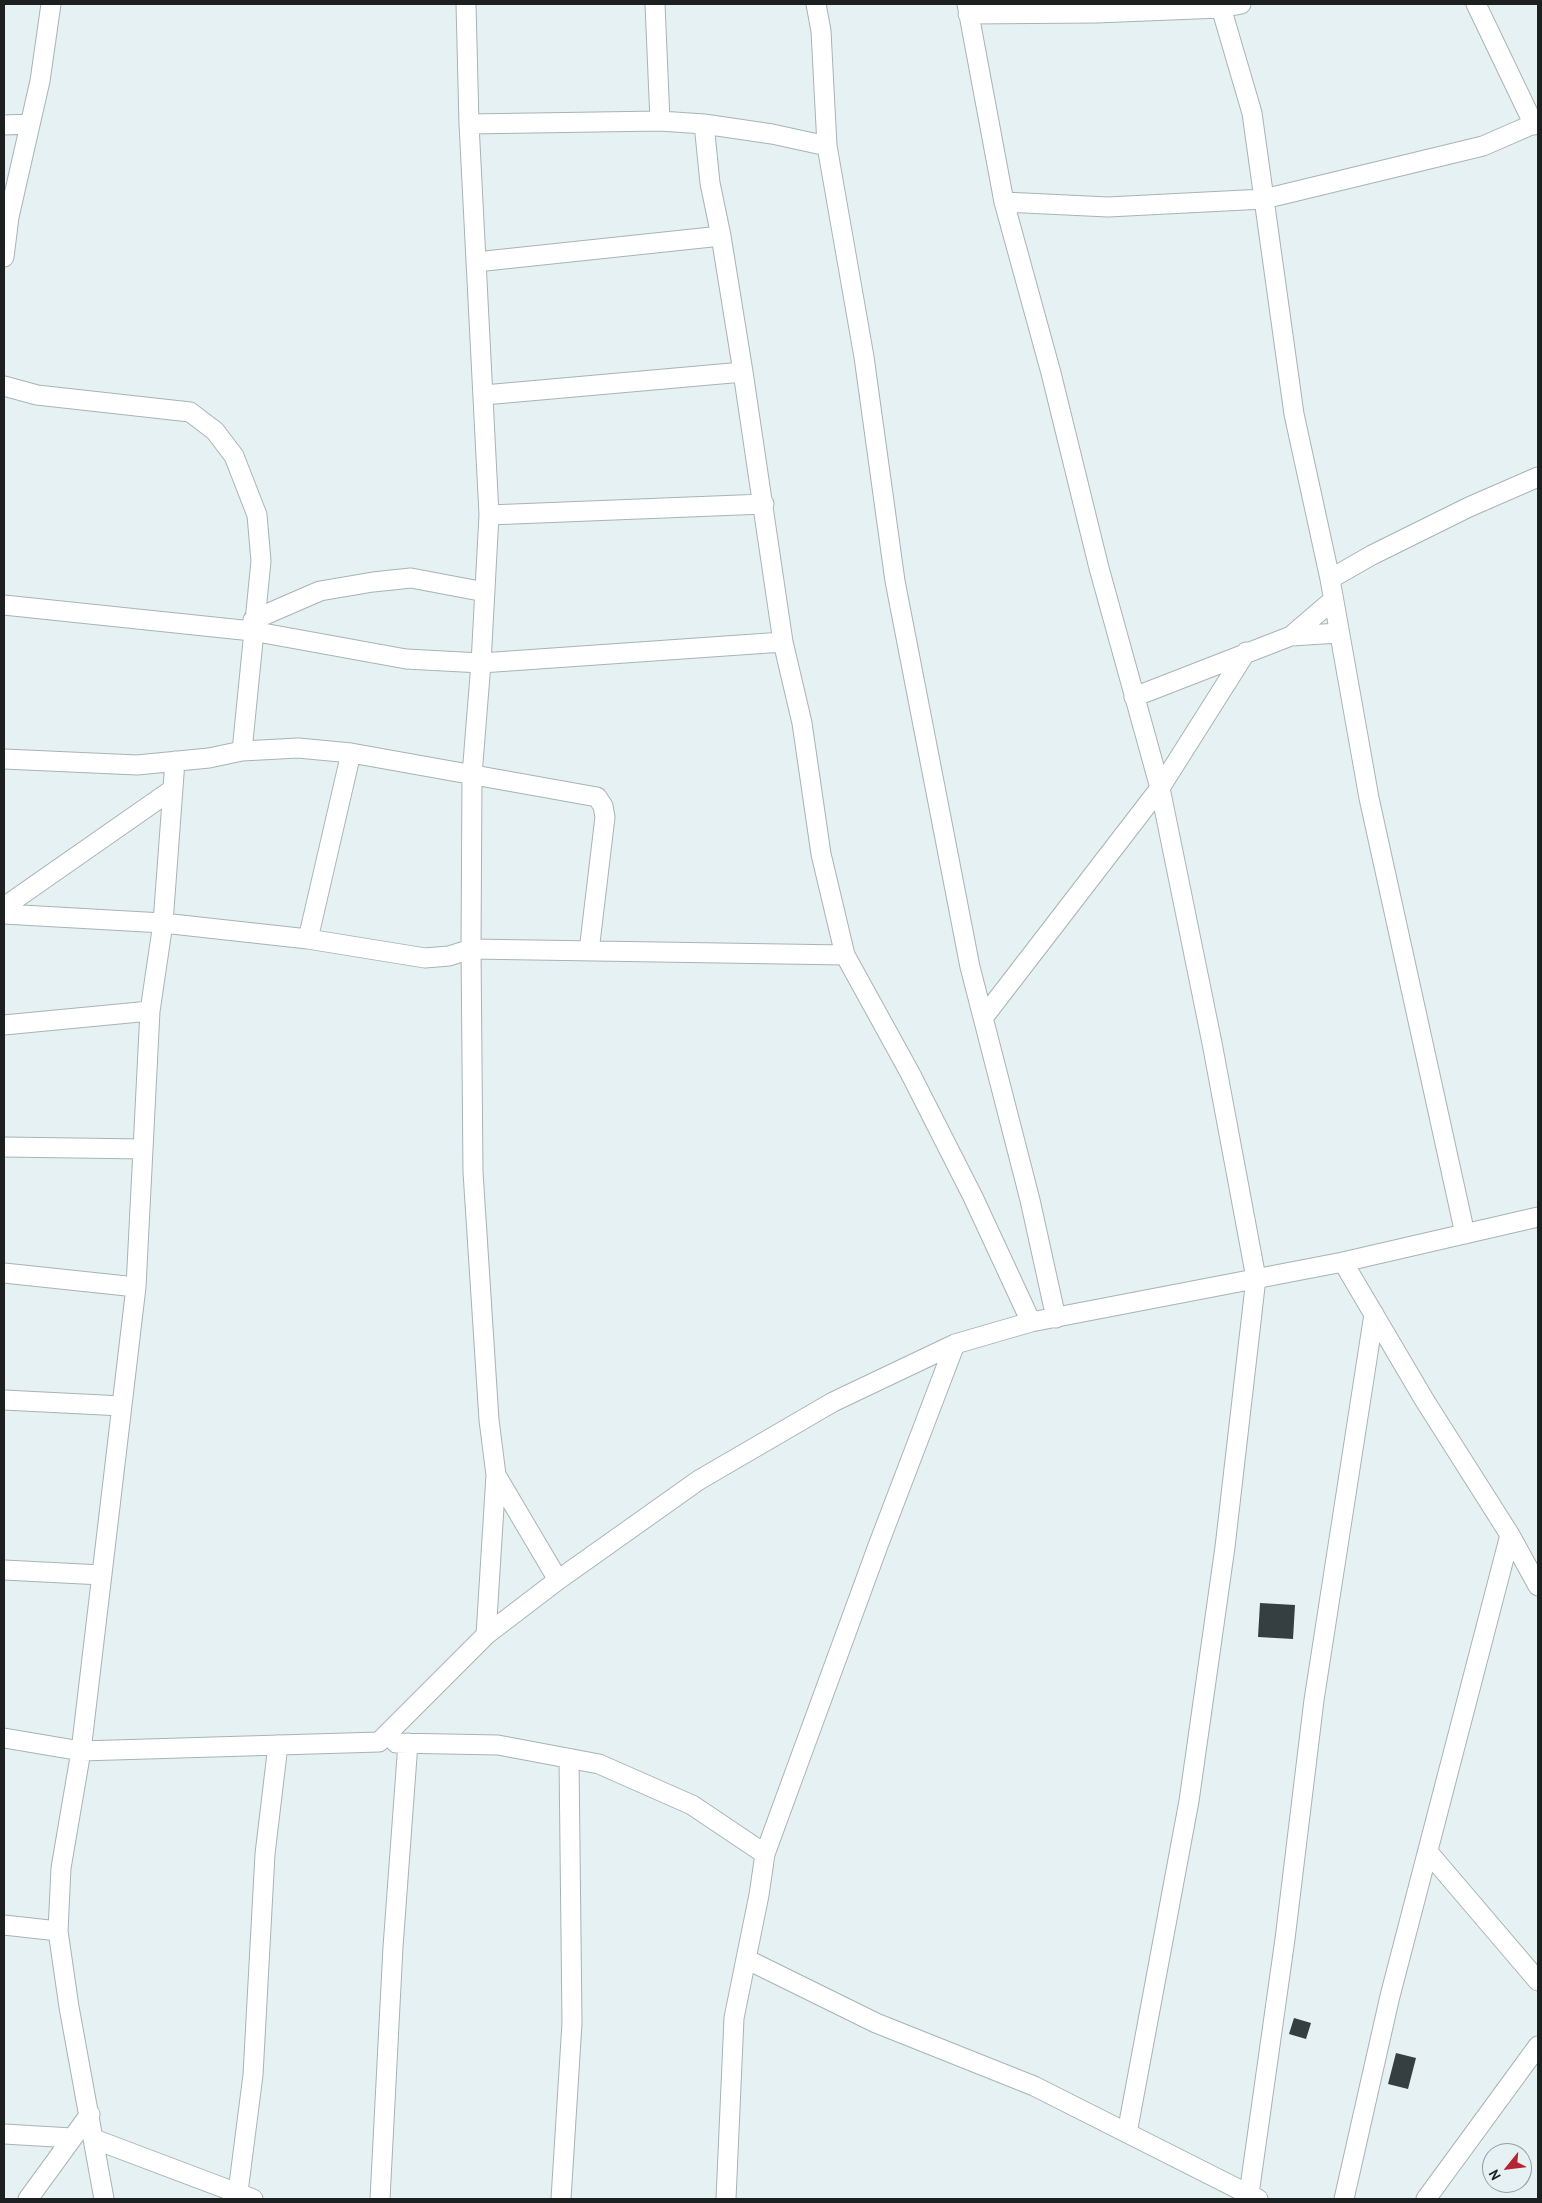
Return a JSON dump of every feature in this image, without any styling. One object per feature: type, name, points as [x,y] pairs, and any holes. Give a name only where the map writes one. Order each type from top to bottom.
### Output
[{"type":"street","points":[[4,257],[6,216],[40,81],[51,4]]},
{"type":"street","points":[[466,4],[469,124],[489,515],[481,663],[472,775],[471,949],[473,1172],[489,1410],[496,1475],[486,1636]]},
{"type":"street","points":[[655,4],[660,120]]},
{"type":"street","points":[[816,4],[821,31],[827,146],[864,357],[895,581],[970,967],[1030,1200],[1056,1318]]},
{"type":"street","points":[[1127,2133],[1188,1801],[1225,1547],[1256,1278],[1212,1043],[1160,788],[1134,697],[1051,373],[1004,202],[968,9],[1096,13],[1241,4]]},
{"type":"street","points":[[1004,202],[1108,207],[1264,199],[1483,146],[1536,123],[1476,4]]},
{"type":"street","points":[[1220,6],[1252,113],[1294,414],[1330,579],[1368,798],[1465,1234]]},
{"type":"street","points":[[469,124],[660,120],[772,134],[827,146]]},
{"type":"street","points":[[4,125],[30,124]]},
{"type":"street","points":[[704,124],[710,183],[721,236],[764,504],[783,642],[802,723],[821,854],[845,955],[910,1073],[973,1197],[1031,1322]]},
{"type":"street","points":[[476,262],[721,236]]},
{"type":"street","points":[[484,395],[743,372]]},
{"type":"street","points":[[4,386],[37,395],[190,412],[215,431],[234,456],[257,515],[261,560],[253,625],[242,751]]},
{"type":"street","points":[[1330,579],[1389,546],[1469,507],[1538,477]]},
{"type":"street","points":[[489,515],[764,504]]},
{"type":"street","points":[[253,625],[320,591],[373,582],[412,578],[484,592]]},
{"type":"street","points":[[1291,636],[1333,600]]},
{"type":"street","points":[[4,605],[253,625],[406,658],[481,663],[783,642]]},
{"type":"street","points":[[1134,697],[1291,636],[1339,633]]},
{"type":"street","points":[[983,1018],[1160,788],[1246,652]]},
{"type":"street","points":[[4,759],[137,765],[210,758],[242,751],[298,748],[351,753],[597,797],[603,806],[605,817],[589,951]]},
{"type":"street","points":[[308,939],[351,753]]},
{"type":"street","points":[[104,2199],[69,2007],[58,1931],[61,1868],[80,1751],[136,1287],[150,1010],[163,923],[175,761]]},
{"type":"street","points":[[4,907],[173,788]]},
{"type":"street","points":[[4,914],[163,923],[308,939],[426,958],[449,956],[471,949],[845,955]]},
{"type":"street","points":[[4,1025],[150,1010]]},
{"type":"street","points":[[4,1147],[143,1149]]},
{"type":"street","points":[[379,1742],[486,1636],[558,1580],[699,1480],[833,1402],[955,1344],[1031,1322],[1343,1262],[1538,1217]]},
{"type":"street","points":[[1343,1262],[1425,1401],[1510,1535],[1538,1586]]},
{"type":"street","points":[[4,1273],[136,1287]]},
{"type":"street","points":[[746,1960],[876,2023],[1034,2086],[1254,2197],[1314,1700],[1374,1314]]},
{"type":"street","points":[[726,2199],[734,2018],[760,1895],[765,1854],[882,1534],[955,1344]]},
{"type":"street","points":[[4,1400],[122,1406]]},
{"type":"street","points":[[496,1475],[558,1580]]},
{"type":"street","points":[[1343,2199],[1390,1996],[1510,1535]]},
{"type":"street","points":[[4,1570],[102,1575]]},
{"type":"street","points":[[4,1738],[80,1751],[379,1742],[498,1745],[599,1764],[692,1805],[765,1854]]},
{"type":"street","points":[[380,2199],[393,1947],[408,1743]]},
{"type":"street","points":[[94,2140],[245,2196],[265,1854],[278,1745]]},
{"type":"street","points":[[561,2199],[572,2023],[569,1759]]},
{"type":"street","points":[[1428,1852],[1538,1981]]},
{"type":"street","points":[[4,1925],[58,1931]]},
{"type":"street","points":[[1426,2199],[1538,2046]]},
{"type":"street","points":[[28,2199],[90,2114]]},
{"type":"street","points":[[4,2134],[72,2138]]},
{"type":"building","points":[[1260,1603],[1295,1605],[1293,1639],[1258,1637]]},
{"type":"building","points":[[1294,2018],[1311,2023],[1306,2039],[1289,2034]]},
{"type":"building","points":[[1396,2053],[1416,2058],[1408,2089],[1388,2084]]}]
